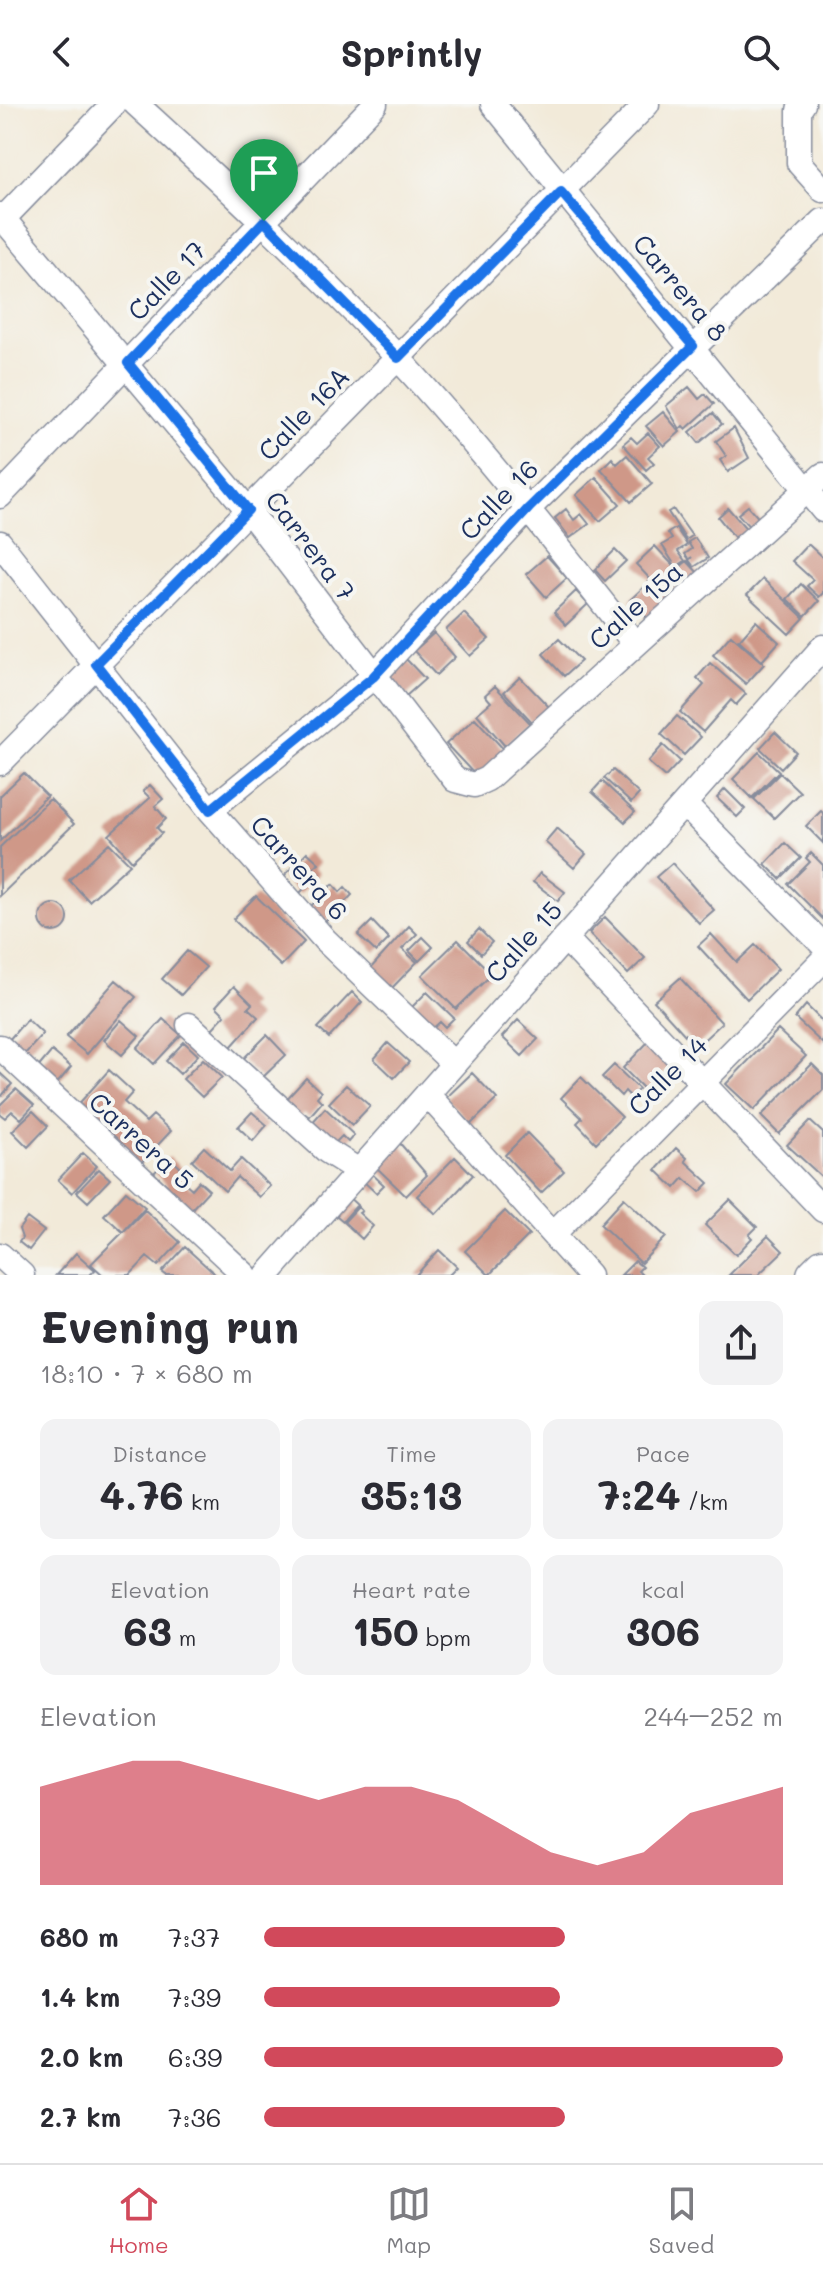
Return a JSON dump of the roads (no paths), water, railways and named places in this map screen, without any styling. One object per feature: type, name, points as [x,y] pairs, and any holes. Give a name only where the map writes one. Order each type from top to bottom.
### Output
[{"type":"highway","points":[[814,1275],[823,1266]]},
{"type":"street","points":[[1,218],[114,104]]},
{"type":"street","points":[[136,104],[264,221],[398,358],[529,508],[635,644]]},
{"type":"street","name":"Calle 17","points":[[0,496],[375,104]]},
{"type":"street","name":"Carrera 8","points":[[493,104],[561,192],[693,346],[816,482],[823,510]]},
{"type":"street","name":"Calle 16A","points":[[0,763],[647,104]]},
{"type":"street","points":[[803,104],[799,110],[799,163],[823,190]]},
{"type":"street","name":"Carrera 7","points":[[1,218],[128,363],[248,510],[373,677],[455,780],[474,785],[487,779]]},
{"type":"street","name":"Calle 16","points":[[210,810],[373,677],[529,508],[823,221]]},
{"type":"street","name":"Calle 15a","points":[[487,779],[816,482]]},
{"type":"street","name":"Carrera 6","points":[[0,543],[210,810],[325,940],[454,1064]]},
{"type":"street","name":"Calle 15","points":[[267,1275],[823,647]]},
{"type":"street","points":[[684,804],[823,945]]},
{"type":"street","points":[[565,938],[704,1080],[823,1210]]},
{"type":"street","name":"Calle 14","points":[[554,1233],[823,960]]},
{"type":"street","points":[[189,1025],[327,1151],[359,1171]]},
{"type":"street","name":"Carrera 5","points":[[0,1047],[245,1275]]},
{"type":"street","points":[[427,1094],[589,1275]]},
{"type":"street","points":[[0,1255],[22,1275]]}]
